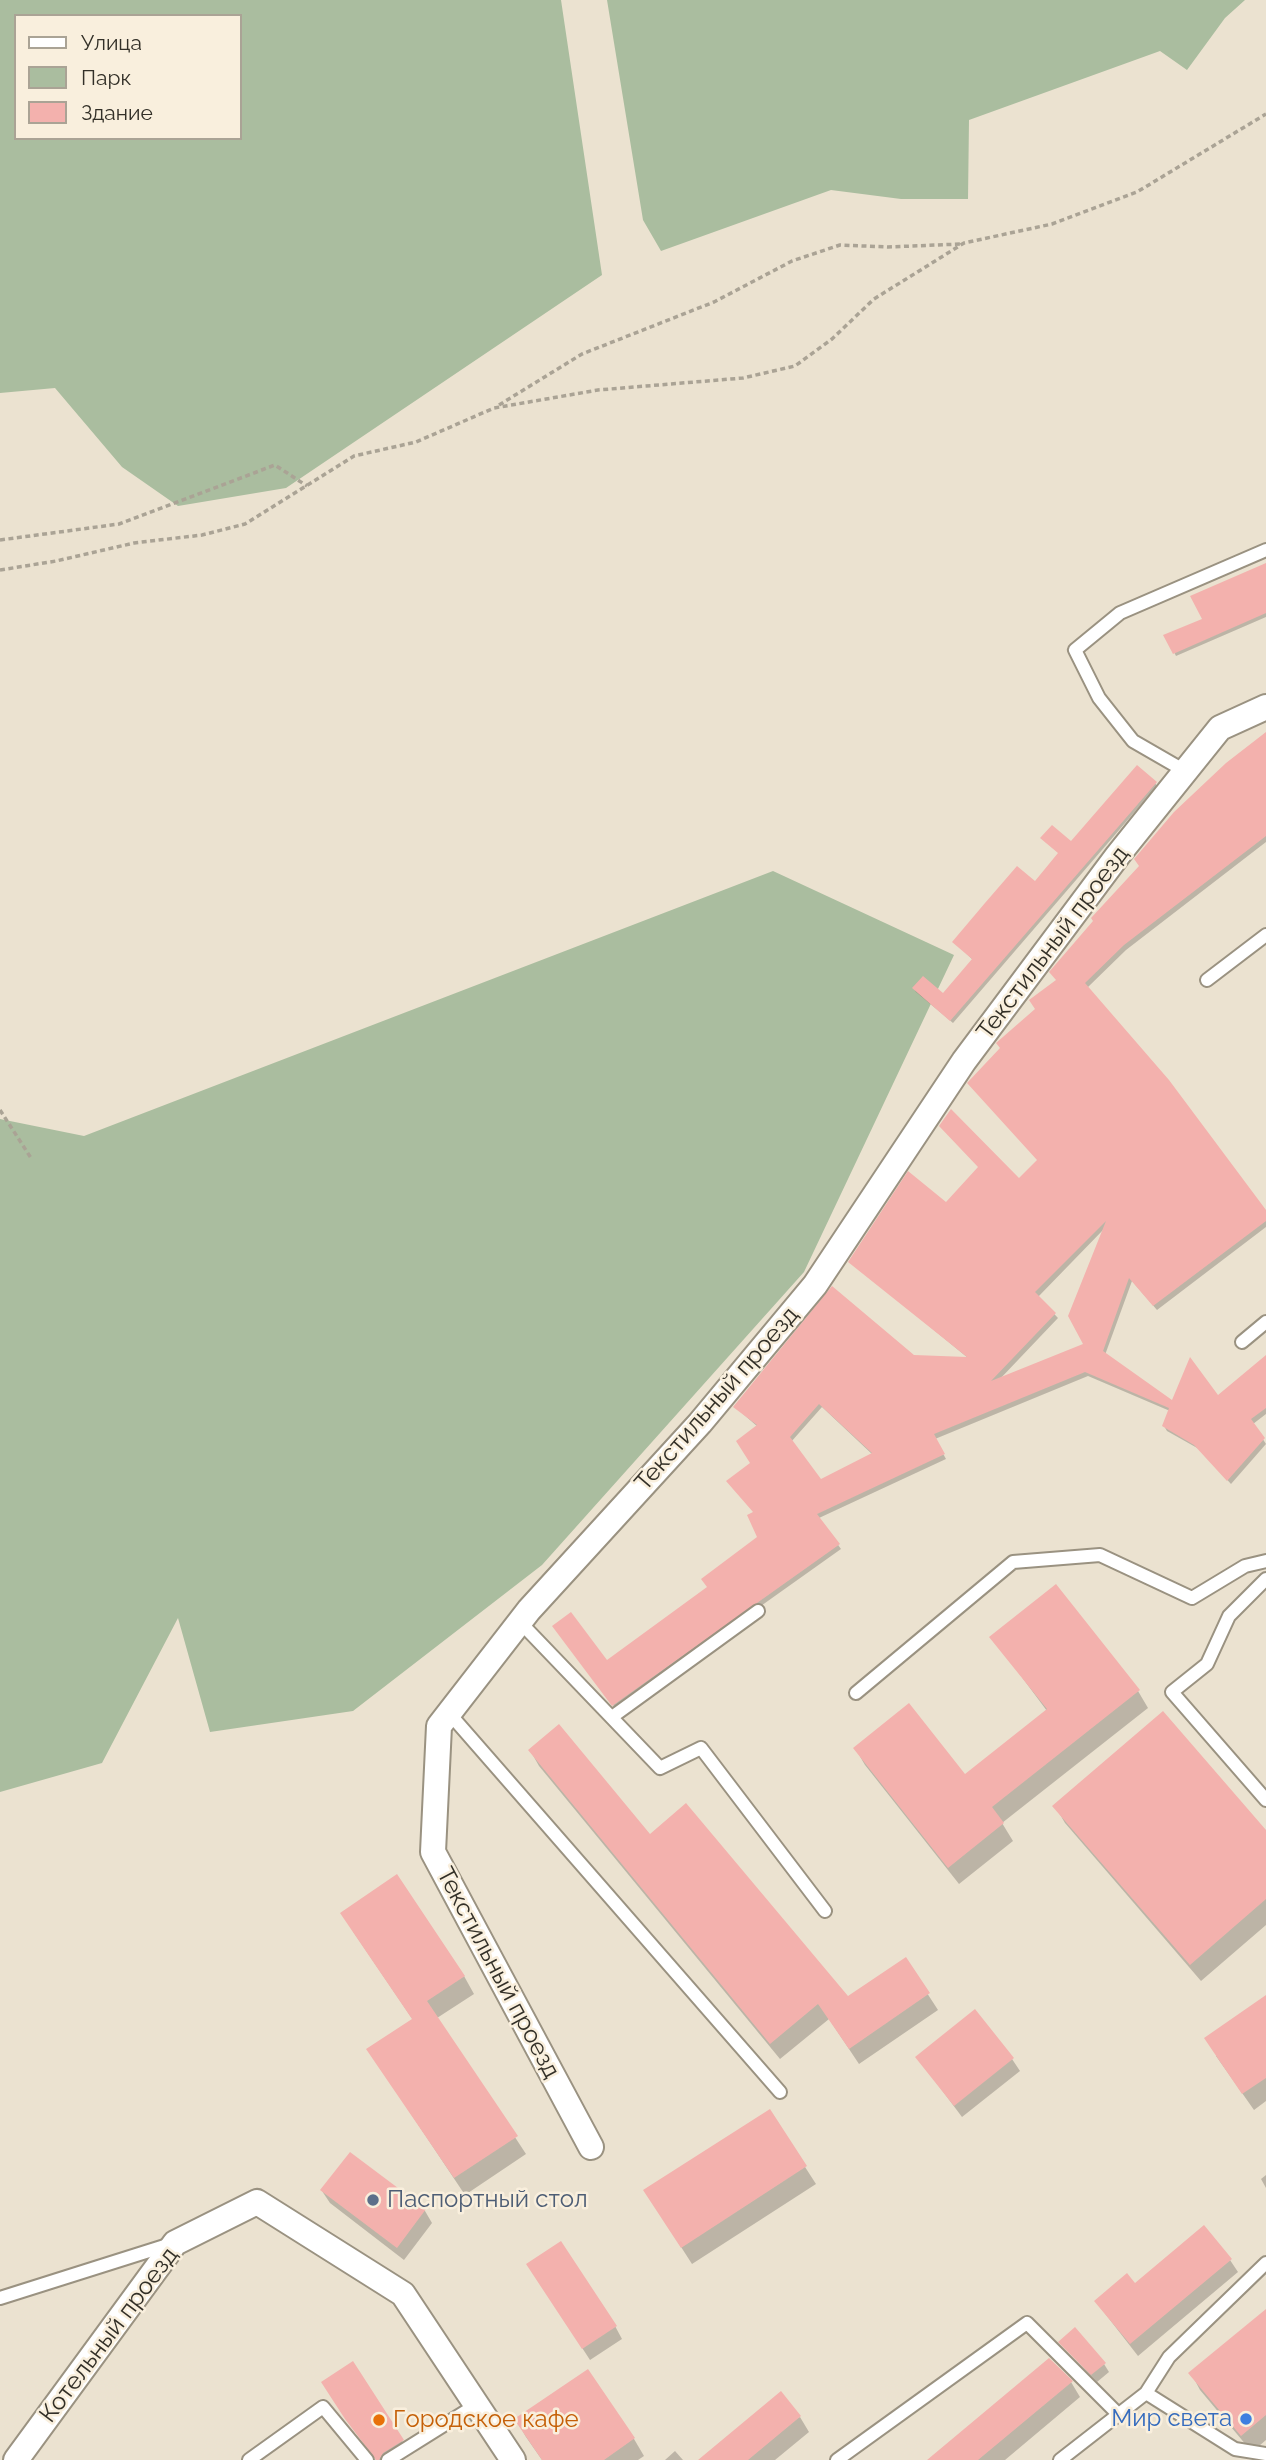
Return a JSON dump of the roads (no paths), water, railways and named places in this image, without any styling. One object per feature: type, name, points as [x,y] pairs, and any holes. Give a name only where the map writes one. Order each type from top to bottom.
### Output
[{"type":"street","name":"Текстильный проезд","points":[[591,2147],[433,1852],[439,1726],[520,1622],[700,1423],[815,1285],[964,1061],[1118,855],[1185,771],[1220,728],[1266,707]]},
{"type":"street","name":"Котельный проезд","points":[[16,2460],[175,2243],[257,2203],[403,2294],[513,2460]]},
{"type":"lane","points":[[1185,771],[1133,741],[1100,698],[1075,650],[1120,613],[1266,550]]},
{"type":"lane","points":[[1207,980],[1266,935]]},
{"type":"lane","points":[[1242,1342],[1266,1322]]},
{"type":"lane","points":[[856,1693],[1013,1562],[1100,1555],[1192,1598],[1245,1566],[1266,1561]]},
{"type":"lane","points":[[1266,1579],[1229,1616],[1207,1664],[1172,1692],[1266,1800]]},
{"type":"lane","points":[[612,1717],[758,1611]]},
{"type":"lane","points":[[520,1622],[660,1768],[701,1748],[825,1912]]},
{"type":"lane","points":[[449,1713],[780,2092]]},
{"type":"lane","points":[[0,2298],[175,2243]]},
{"type":"lane","points":[[1060,2460],[1146,2393],[1169,2357],[1266,2263]]},
{"type":"lane","points":[[837,2460],[1027,2323],[1118,2414]]},
{"type":"lane","points":[[1146,2393],[1235,2449],[1266,2454]]},
{"type":"lane","points":[[388,2460],[475,2405]]},
{"type":"lane","points":[[248,2460],[323,2407],[367,2460]]},
{"type":"place","name":"Паспортный стол","points":[[373,2200]]},
{"type":"place","name":"Мир света","points":[[1246,2419]]},
{"type":"place","name":"Городское кафе","points":[[379,2420]]}]
